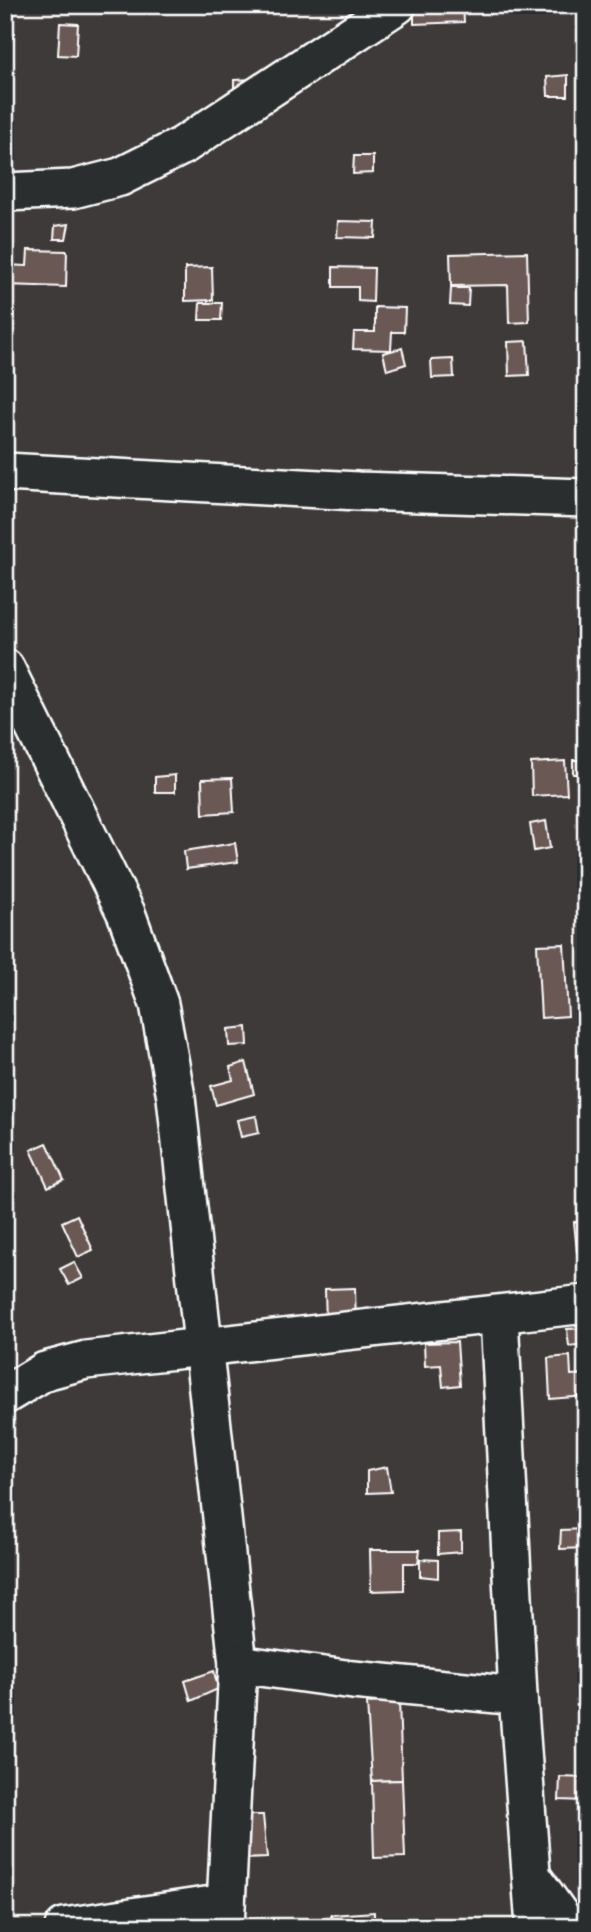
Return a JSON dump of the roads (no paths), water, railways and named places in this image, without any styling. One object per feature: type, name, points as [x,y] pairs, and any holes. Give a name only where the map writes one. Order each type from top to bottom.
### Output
[{"type":"street","points":[[5,192],[73,189],[120,177],[182,146],[397,5]]},
{"type":"street","points":[[5,472],[358,491],[586,498]]},
{"type":"street","points":[[5,668],[126,913],[159,1004],[176,1097],[201,1349],[238,1664],[225,1915],[64,1927]]},
{"type":"street","points":[[5,1395],[45,1371],[86,1360],[586,1304]]},
{"type":"street","points":[[499,1315],[518,1696],[535,1927]]},
{"type":"street","points":[[238,1664],[353,1680],[518,1696]]},
{"type":"street","points":[[533,1878],[568,1927]]}]
